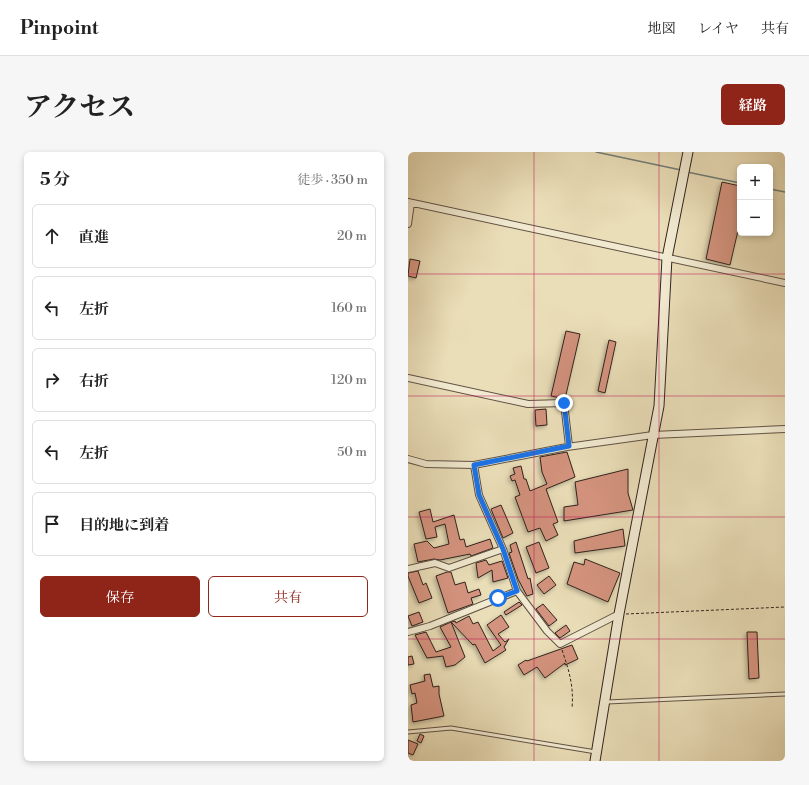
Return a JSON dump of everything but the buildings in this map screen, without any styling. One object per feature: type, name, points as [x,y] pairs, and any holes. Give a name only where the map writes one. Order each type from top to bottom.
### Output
[{"type":"street","points":[[596,757],[619,614],[659,406],[667,258],[688,152]]},
{"type":"street","points":[[408,224],[410,203],[785,283]]},
{"type":"street","points":[[408,378],[528,404],[564,403],[569,446]]},
{"type":"street","points":[[408,459],[426,464],[474,465],[569,446],[653,435],[785,429]]},
{"type":"street","points":[[474,465],[479,495],[503,549],[517,591],[547,631],[560,644],[619,614]]},
{"type":"street","points":[[408,569],[434,563],[449,568],[503,549]]},
{"type":"street","points":[[408,632],[430,626],[517,591]]},
{"type":"lane","points":[[605,702],[785,694]]},
{"type":"lane","points":[[408,732],[451,728],[596,757]]},
{"type":"path","points":[[619,614],[785,607]]},
{"type":"path","points":[[560,644],[570,675],[573,696],[572,708]]},
{"type":"waterway","points":[[596,152],[681,170]]},
{"type":"waterway","points":[[687,172],[737,182]]},
{"type":"waterway","points":[[773,190],[785,192]]},
{"type":"route","points":[[498,598],[517,591],[503,549],[479,495],[474,465],[569,446],[564,403]]}]
